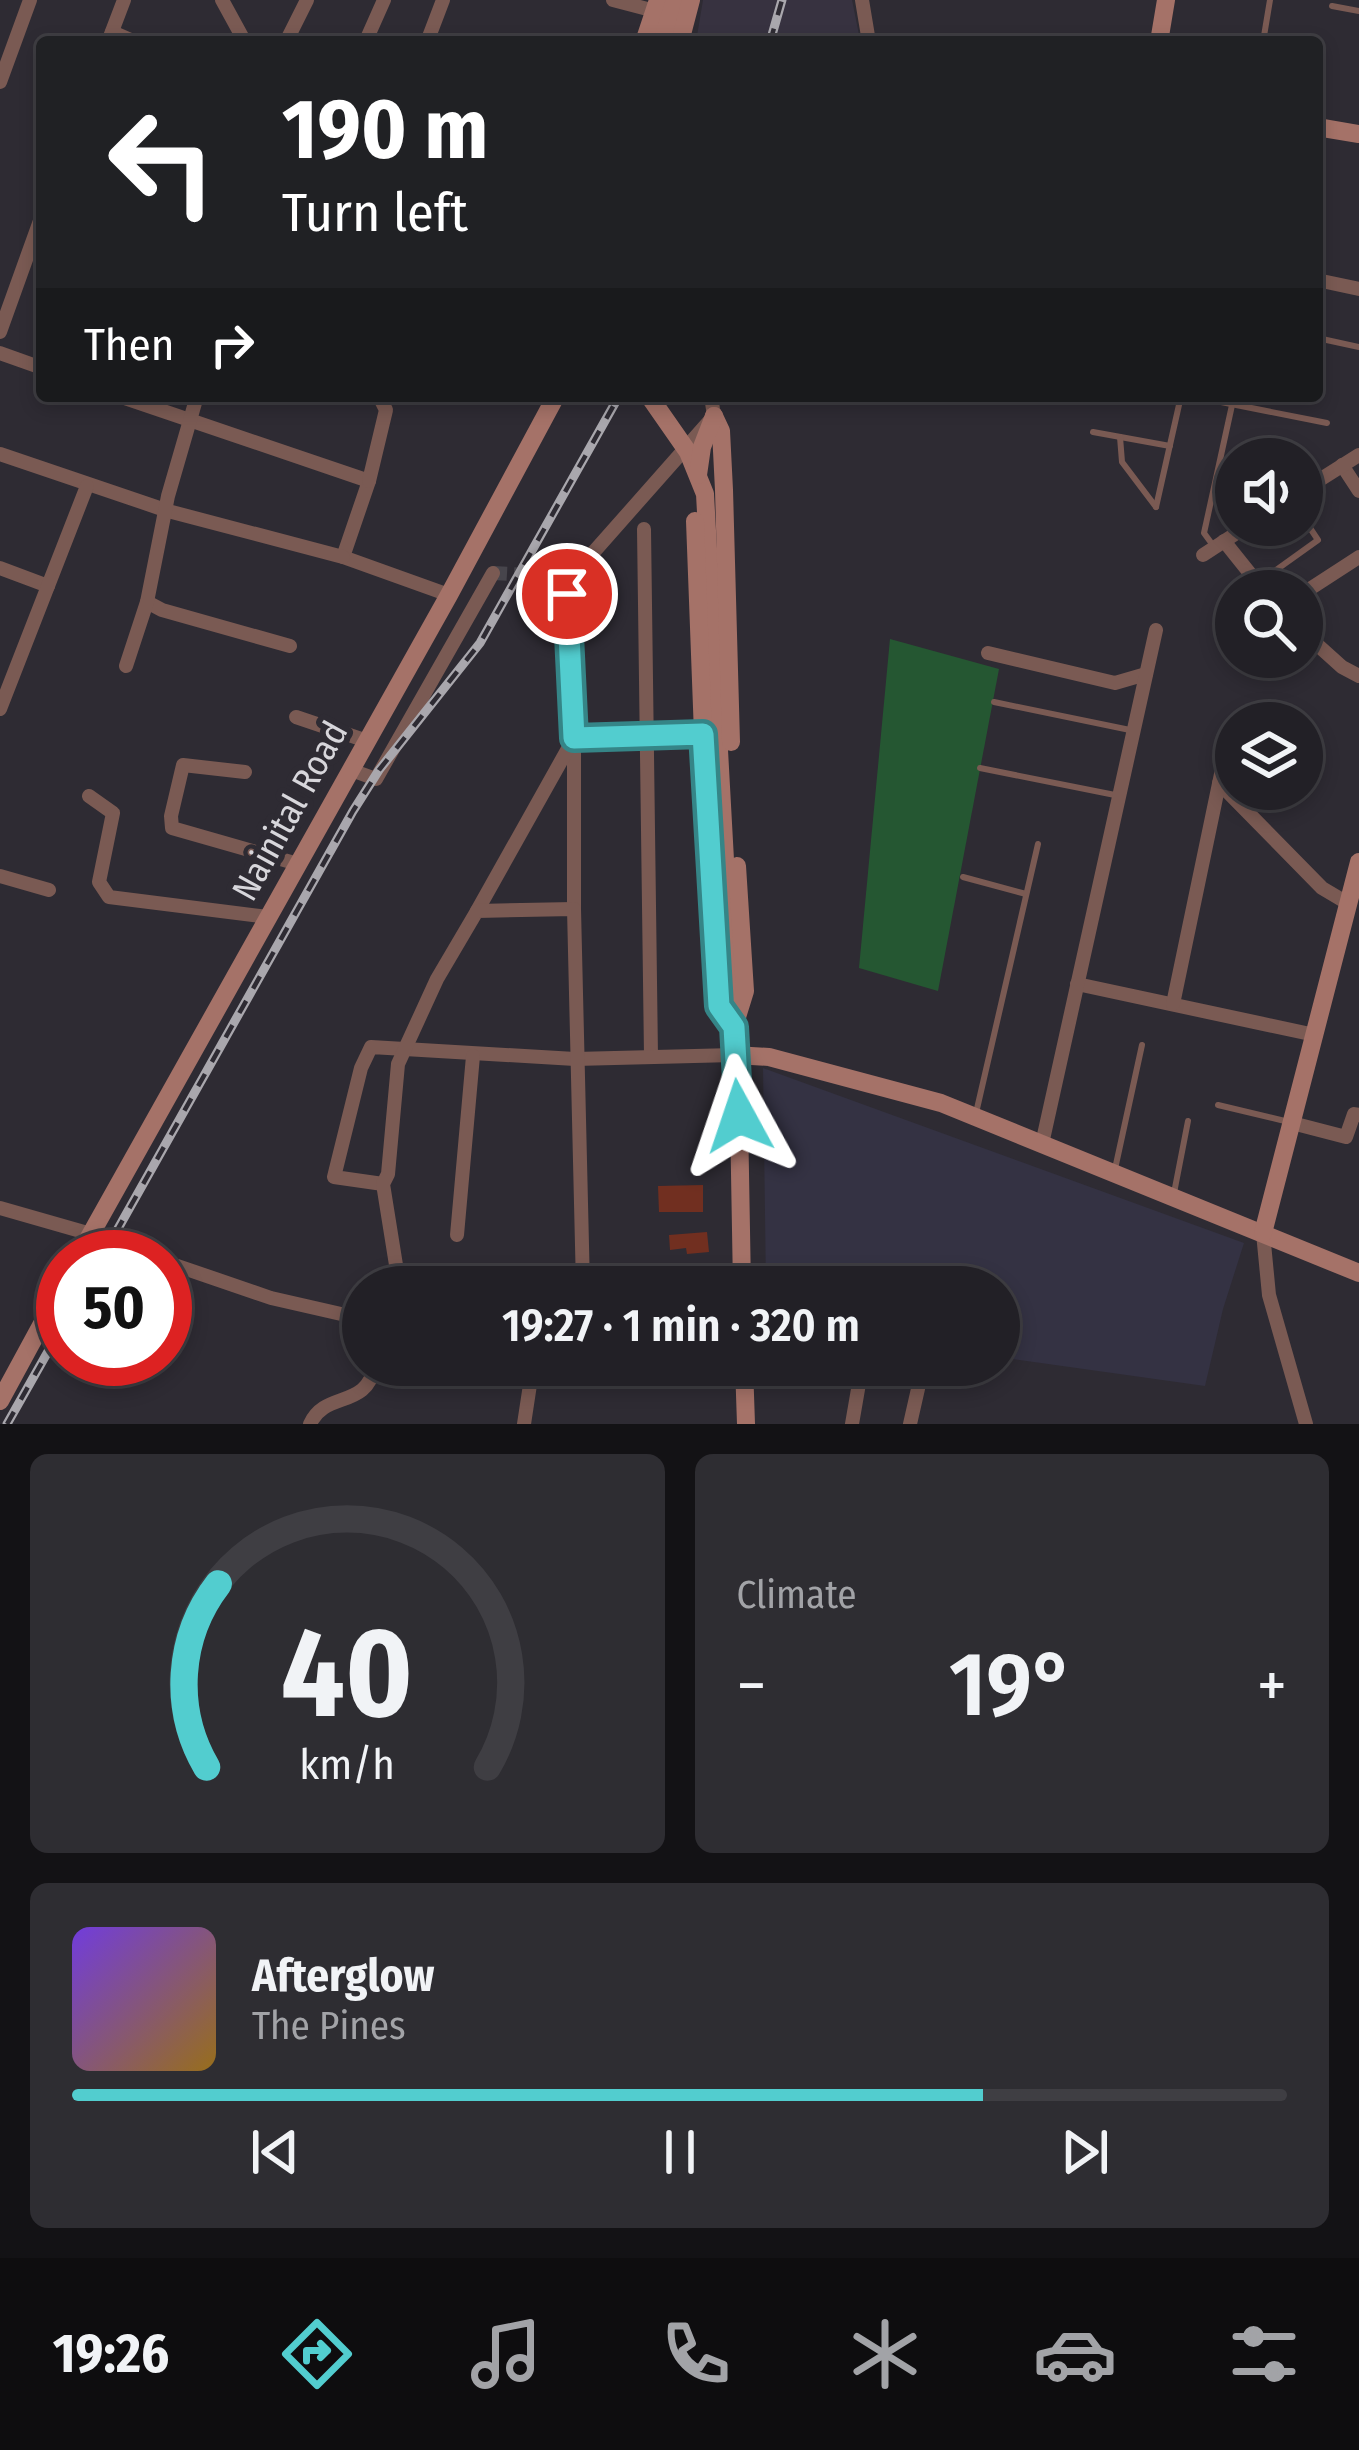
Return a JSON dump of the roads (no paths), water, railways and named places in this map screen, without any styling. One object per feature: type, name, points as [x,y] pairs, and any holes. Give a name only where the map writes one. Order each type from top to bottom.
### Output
[{"type":"street","points":[[0,82],[30,0]]},
{"type":"street","points":[[110,36],[124,0]]},
{"type":"street","points":[[222,0],[242,36]]},
{"type":"street","points":[[289,36],[307,0]]},
{"type":"street","points":[[368,36],[384,0]]},
{"type":"street","points":[[430,36],[442,0]]},
{"type":"street","points":[[613,0],[657,6],[646,36]]},
{"type":"street","points":[[664,36],[675,0]]},
{"type":"street","points":[[682,36],[692,0]]},
{"type":"street","points":[[862,0],[868,36]]},
{"type":"street","points":[[1160,36],[1166,0]]},
{"type":"street","points":[[1323,128],[1359,134]]},
{"type":"street","points":[[0,332],[36,232]]},
{"type":"street","points":[[25,263],[36,268]]},
{"type":"street","points":[[1323,281],[1359,289]]},
{"type":"street","points":[[0,353],[36,366]]},
{"type":"street","points":[[136,402],[369,481]]},
{"type":"street","points":[[126,666],[195,402]]},
{"type":"street","points":[[344,557],[369,481],[386,410],[382,402]]},
{"type":"street","name":"Nainital Road","points":[[93,1230],[553,402]]},
{"type":"street","points":[[653,402],[688,452],[705,494],[734,1027],[741,1266]]},
{"type":"street","points":[[712,406],[721,431],[732,783],[746,991],[734,1027]]},
{"type":"street","points":[[712,406],[694,496],[719,1006],[734,1027]]},
{"type":"street","points":[[546,576],[584,563],[712,406]]},
{"type":"street","points":[[0,454],[168,511],[344,557],[449,595]]},
{"type":"street","points":[[1323,477],[1359,454]]},
{"type":"street","points":[[1342,465],[1359,491]]},
{"type":"street","points":[[0,710],[5,679],[85,501],[87,486]]},
{"type":"street","points":[[644,529],[651,1057]]},
{"type":"street","points":[[1217,546],[1214,548],[1241,570]]},
{"type":"street","points":[[1323,580],[1359,557]]},
{"type":"street","points":[[0,568],[48,586]]},
{"type":"street","points":[[351,770],[376,779],[493,572]]},
{"type":"street","points":[[567,594],[583,1266]]},
{"type":"street","points":[[146,602],[290,646]]},
{"type":"street","points":[[1042,1144],[1156,630]]},
{"type":"street","points":[[1323,650],[1359,676]]},
{"type":"street","points":[[988,653],[1115,683],[1146,674]]},
{"type":"street","points":[[296,717],[368,741]]},
{"type":"street","points":[[574,738],[703,734]]},
{"type":"street","points":[[396,1266],[383,1184],[388,1174],[398,1064],[437,979],[574,738]]},
{"type":"street","points":[[244,772],[184,765],[172,829],[298,864]]},
{"type":"street","points":[[89,796],[113,813],[99,882],[109,897],[268,917]]},
{"type":"street","points":[[1173,1004],[1215,802]]},
{"type":"street","points":[[1245,810],[1322,888],[1349,904]]},
{"type":"street","points":[[1306,1424],[1269,1294],[1263,1233],[1359,862]]},
{"type":"street","points":[[0,876],[49,890]]},
{"type":"street","points":[[476,911],[574,908]]},
{"type":"street","points":[[1077,984],[1315,1035]]},
{"type":"street","points":[[383,1184],[334,1177],[368,1049],[575,1059],[769,1057],[941,1103],[1359,1273]]},
{"type":"street","points":[[457,1235],[473,1056]]},
{"type":"street","points":[[1292,1123],[1346,1137],[1354,1114],[1359,1115]]},
{"type":"street","points":[[0,1208],[77,1230]]},
{"type":"street","points":[[192,1271],[271,1298],[342,1314]]},
{"type":"street","points":[[0,1400],[36,1334]]},
{"type":"street","points":[[852,1424],[861,1372],[920,1380],[910,1424]]},
{"type":"street","points":[[310,1424],[320,1409],[368,1386]]},
{"type":"street","points":[[524,1424],[530,1386]]},
{"type":"street","points":[[744,1386],[746,1424]]},
{"type":"lane","points":[[1264,36],[1270,0]]},
{"type":"lane","points":[[1332,6],[1359,10]]},
{"type":"lane","points":[[1323,339],[1359,347]]},
{"type":"lane","points":[[1120,437],[1122,462],[1156,507],[1180,402]]},
{"type":"lane","points":[[1214,548],[1204,533],[1233,402]]},
{"type":"lane","points":[[1241,402],[1327,423]]},
{"type":"lane","points":[[1093,431],[1170,446]]},
{"type":"lane","points":[[1282,570],[1311,546]]},
{"type":"lane","points":[[994,702],[1133,730]]},
{"type":"lane","points":[[980,768],[1119,796]]},
{"type":"lane","points":[[976,1117],[1038,844]]},
{"type":"lane","points":[[963,877],[1026,894]]},
{"type":"lane","points":[[1114,1173],[1142,1045]]},
{"type":"lane","points":[[1218,1105],[1292,1123]]},
{"type":"lane","points":[[1173,1197],[1188,1121]]},
{"type":"tunnel","points":[[493,573],[546,576]]},
{"type":"railway","points":[[772,36],[782,0]]},
{"type":"railway","points":[[117,1230],[353,811],[379,770],[480,643],[616,402]]},
{"type":"railway","points":[[7,1424],[36,1373]]}]
